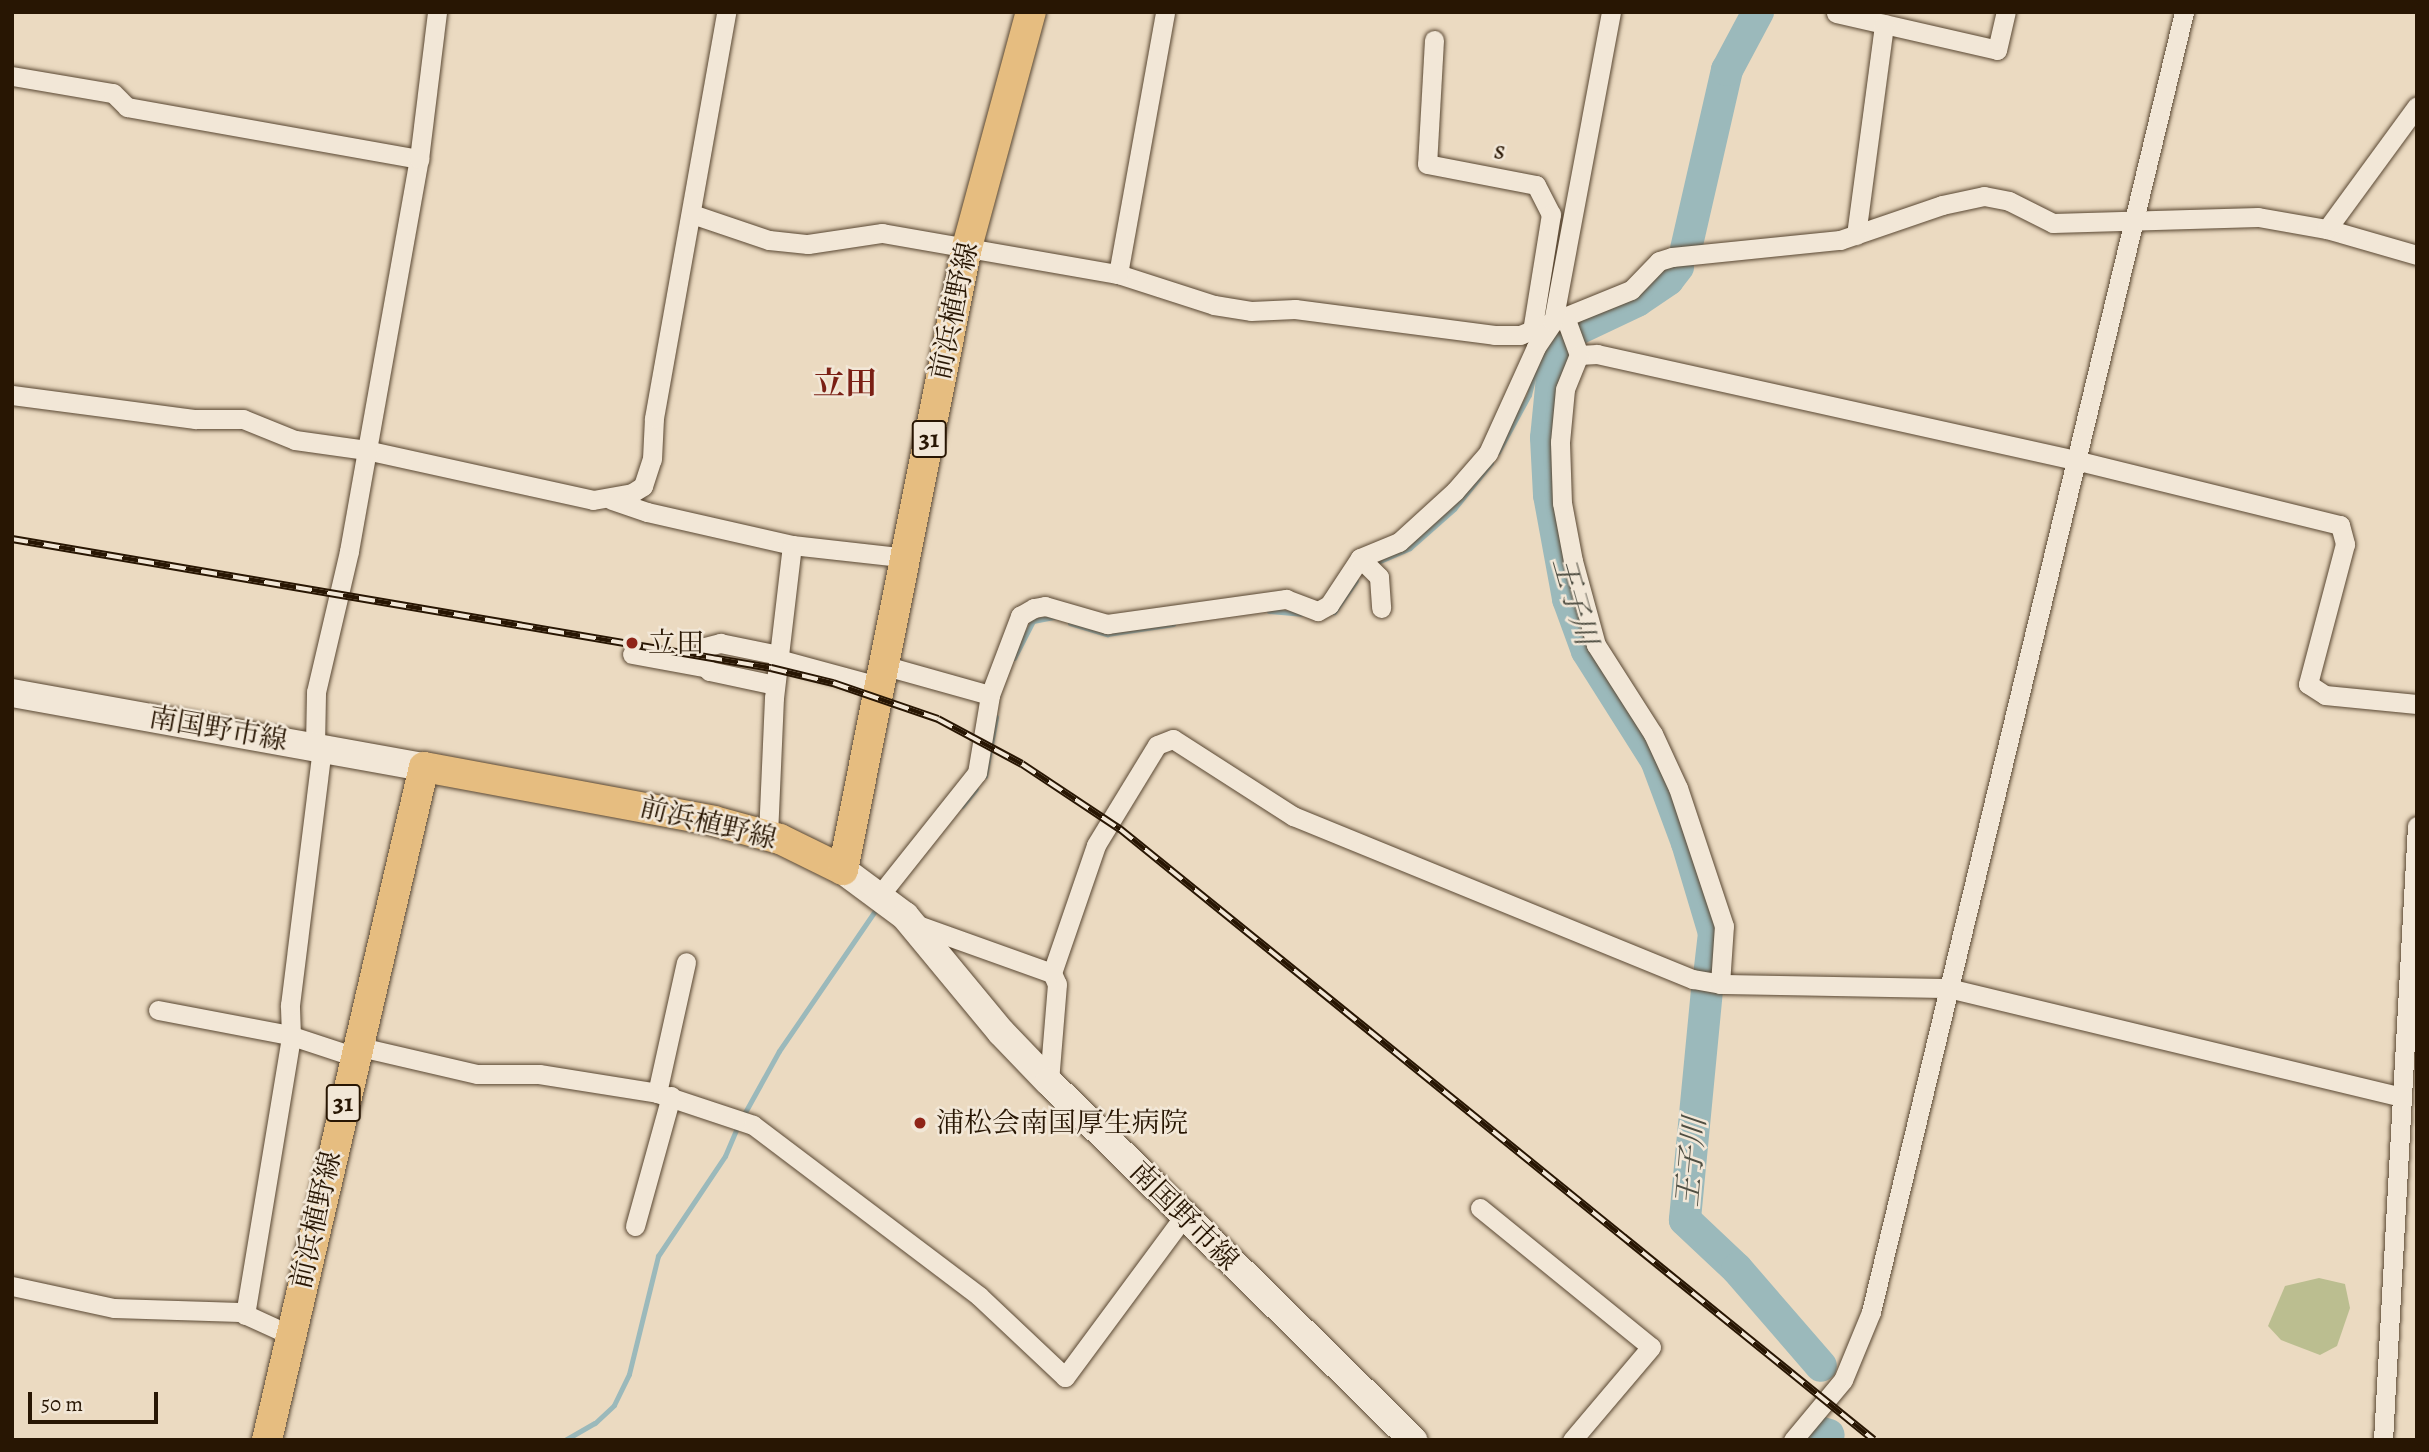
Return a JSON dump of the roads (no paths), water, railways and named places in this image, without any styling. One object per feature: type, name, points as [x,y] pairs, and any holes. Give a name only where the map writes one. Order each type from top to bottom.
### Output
[{"type":"main road","name":"前浜植野線","points":[[267,1440],[355,1051],[424,767],[702,818],[768,835],[844,870],[967,247],[1031,12]]},
{"type":"main road","name":"南国野市線","points":[[12,693],[424,767]]},
{"type":"main road","name":"南国野市線","points":[[844,870],[912,922],[1001,1032],[1049,1082],[1413,1440]]},
{"type":"street","points":[[245,1315],[291,1036],[289,1005],[318,746],[316,692],[349,551],[419,159],[436,12]]},
{"type":"street","points":[[612,500],[632,493],[649,476],[654,418],[726,12]]},
{"type":"street","points":[[1118,274],[1165,12]]},
{"type":"street","points":[[879,896],[977,772],[990,695],[1020,616],[1034,608],[1045,606],[1107,624],[1286,599],[1318,611],[1329,606],[1360,558],[1399,542],[1455,491],[1488,453],[1536,347],[1559,319],[1611,12]]},
{"type":"street","points":[[1836,13],[1997,50],[2006,12]]},
{"type":"street","points":[[1793,1440],[1843,1380],[1871,1312],[2132,219],[2184,12]]},
{"type":"street","points":[[1856,235],[1884,24]]},
{"type":"street","name":"s","points":[[1434,40],[1427,164],[1536,186],[1550,214],[1532,331]]},
{"type":"street","points":[[12,76],[113,93],[127,107],[419,159]]},
{"type":"street","points":[[2327,229],[2417,106]]},
{"type":"street","points":[[692,214],[782,241],[808,244],[883,233],[1118,274],[1175,295],[1251,311],[1295,309],[1494,335],[1532,331],[1631,290],[1659,261],[1672,257],[1821,243],[1856,235],[1942,205],[1984,196],[2009,201],[2053,223],[2258,217],[2327,229],[2417,255]]},
{"type":"street","points":[[1559,319],[1579,355]]},
{"type":"street","points":[[1579,355],[1597,354],[2075,460],[2340,525],[2345,544],[2308,684],[2325,695],[2417,704]]},
{"type":"street","points":[[1579,355],[1565,389],[1560,442],[1562,503],[1573,561],[1596,645],[1654,734],[1678,788],[1724,926],[1720,984]]},
{"type":"street","points":[[12,395],[195,419],[243,419],[295,440],[366,450],[593,500],[612,500],[647,512],[792,545],[907,558]]},
{"type":"street","points":[[768,835],[775,685],[792,545]]},
{"type":"street","points":[[1360,558],[1379,577],[1381,608]]},
{"type":"street","points":[[703,667],[705,647],[712,644],[990,695]]},
{"type":"street","points":[[632,653],[775,685]]},
{"type":"street","points":[[1049,1082],[1057,984],[1052,973],[1096,845],[1165,739],[1173,739],[1293,816],[1693,979],[1720,984],[1948,988],[2401,1097]]},
{"type":"street","points":[[2383,1440],[2417,826]]},
{"type":"street","points":[[912,922],[1052,973]]},
{"type":"street","points":[[635,1226],[664,1095],[686,962]]},
{"type":"street","points":[[158,1010],[477,1074],[539,1074],[664,1095],[752,1125],[979,1296],[1065,1377],[1184,1216]]},
{"type":"street","points":[[1480,1208],[1651,1347],[1572,1440]]},
{"type":"street","points":[[12,1286],[114,1308],[197,1308],[245,1315],[290,1335]]},
{"type":"waterway","name":"王子川","points":[[1686,249],[1727,70],[1758,12]]},
{"type":"waterway","name":"王子川","points":[[1678,267],[1668,280],[1637,301],[1565,335],[1553,367],[1546,438],[1549,495],[1568,599],[1587,651],[1656,760],[1687,843],[1714,933],[1709,976]]},
{"type":"waterway","points":[[1546,345],[1565,335]]},
{"type":"waterway","points":[[1498,452],[1529,395],[1536,366]]},
{"type":"waterway","points":[[1373,564],[1410,548],[1454,509],[1491,463]]},
{"type":"waterway","points":[[1334,612],[1356,581]]},
{"type":"waterway","points":[[1269,611],[1301,614]]},
{"type":"waterway","points":[[1014,658],[1033,621],[1054,617]]},
{"type":"waterway","points":[[1070,623],[1107,634],[1173,624]]},
{"type":"waterway","points":[[985,776],[996,717]]},
{"type":"waterway","points":[[962,806],[976,789]]},
{"type":"waterway","points":[[743,1116],[779,1051],[877,908]]},
{"type":"waterway","name":"王子川","points":[[1707,990],[1685,1220],[1737,1269],[1821,1366]]},
{"type":"waterway","points":[[565,1440],[595,1423],[614,1405],[629,1374],[658,1256],[725,1156],[738,1126]]},
{"type":"waterway","name":"王子川","points":[[1816,1440],[1819,1432],[1829,1435]]},
{"type":"railway","points":[[12,539],[771,668],[833,683],[938,719],[1022,764],[1120,829],[1874,1440]]},
{"type":"place","name":"立田","points":[[632,643]]},
{"type":"place","name":"浦松会南国厚生病院","points":[[920,1123]]},
{"type":"district","name":"立田","points":[[845,383]]}]
